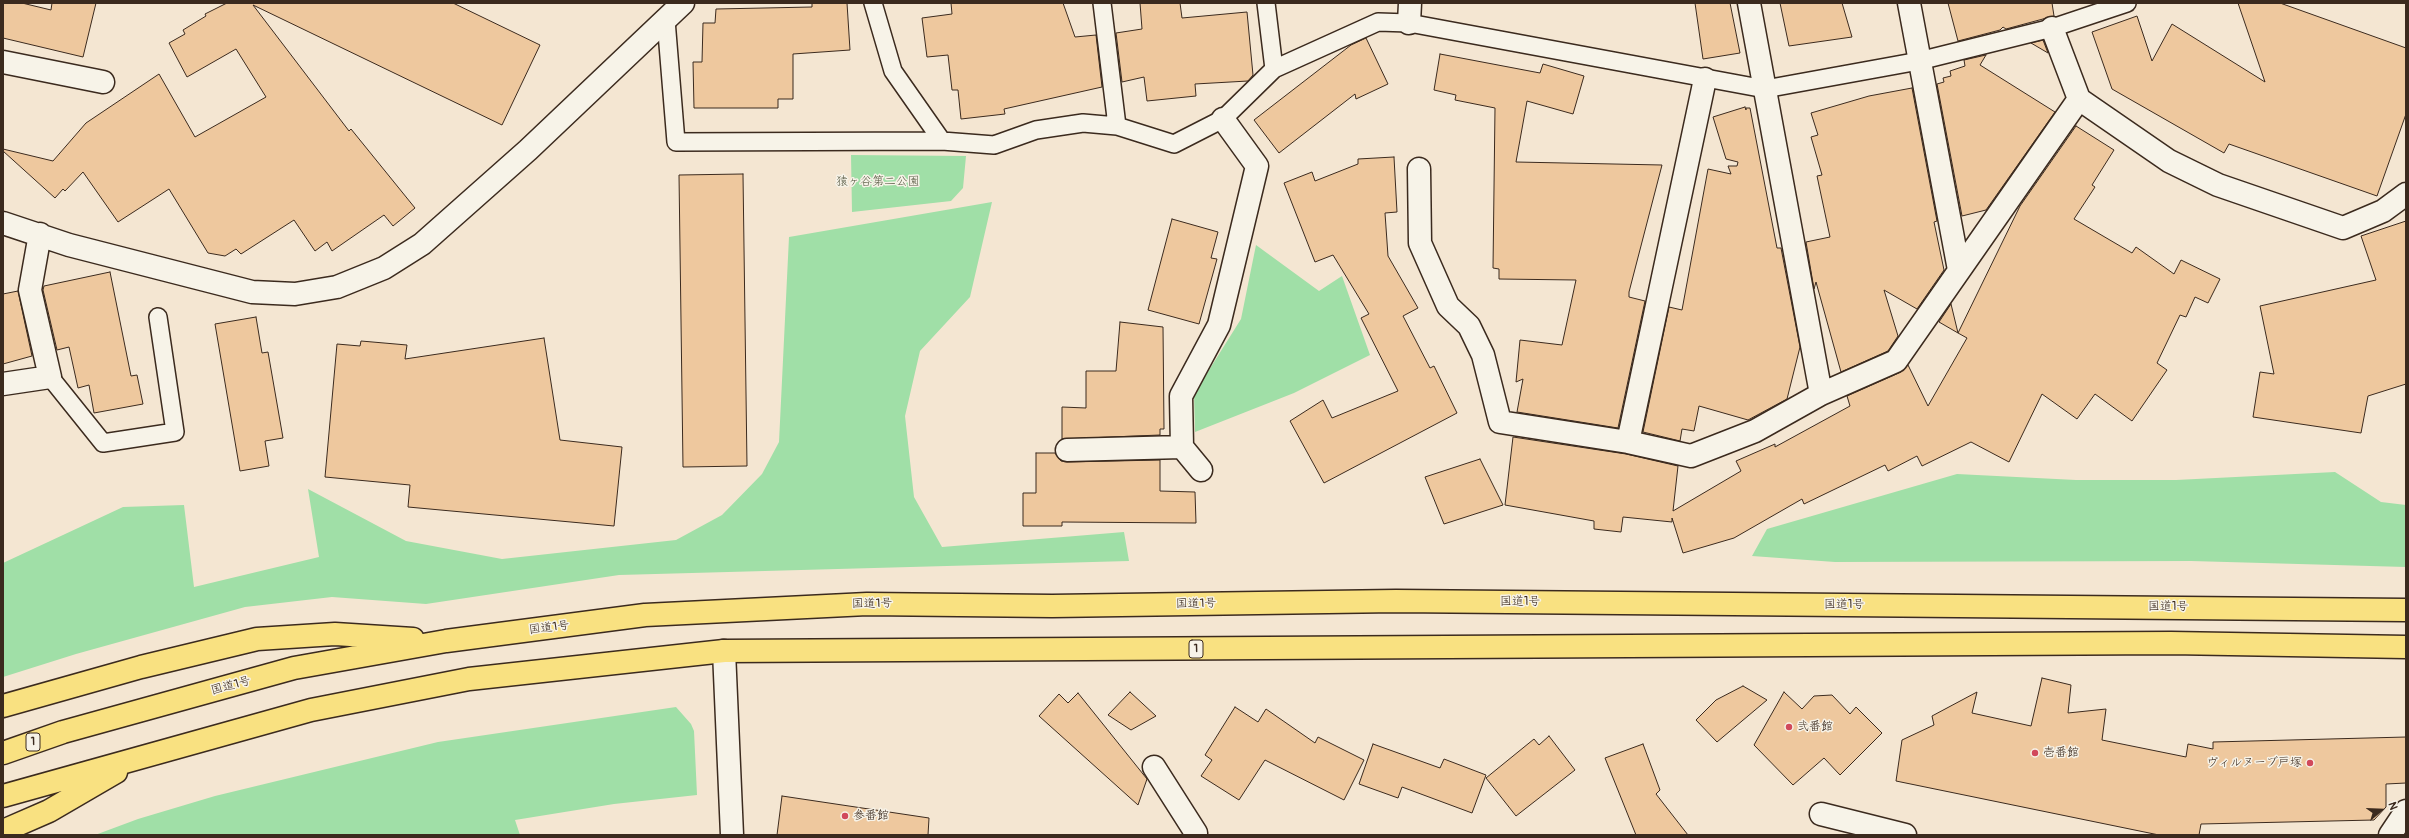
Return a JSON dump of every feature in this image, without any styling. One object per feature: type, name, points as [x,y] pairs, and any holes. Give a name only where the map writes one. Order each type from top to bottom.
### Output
[{"type":"highway","name":"国道1号","points":[[3,753],[63,732],[294,668],[446,641],[645,616],[867,604],[1052,606],[1404,601],[2406,610]]},
{"type":"highway","points":[[3,706],[141,667],[257,639],[335,634],[446,641]]},
{"type":"highway","name":"1","points":[[3,796],[145,755],[311,710],[469,679],[724,651],[2163,643],[2406,647]]},
{"type":"highway","points":[[3,831],[49,811],[145,755]]},
{"type":"street","points":[[3,222],[69,245],[252,292],[295,294],[337,286],[384,268],[422,244],[528,150],[684,3]]},
{"type":"street","points":[[1749,3],[1821,394]]},
{"type":"street","points":[[1909,3],[1959,270]]},
{"type":"street","points":[[2052,28],[2079,99],[2169,161],[2218,185],[2343,228],[2383,211],[2406,194]]},
{"type":"street","points":[[4,69],[103,82]]},
{"type":"street","points":[[1628,442],[1705,79]]},
{"type":"street","points":[[1419,169],[1420,243],[1448,306],[1469,326],[1483,355],[1500,422],[1628,442],[1691,456],[1755,431],[1821,394],[1896,361],[2079,99]]},
{"type":"street","points":[[1201,470],[1182,447],[1181,396],[1219,325],[1257,166],[1223,119]]},
{"type":"street","points":[[3,384],[50,376],[30,290],[40,234]]},
{"type":"street","points":[[1067,450],[1182,447]]},
{"type":"street","points":[[724,651],[732,835]]},
{"type":"street","points":[[1154,767],[1195,834]]},
{"type":"street","points":[[2390,835],[2406,811]]},
{"type":"street","points":[[1821,814],[1905,835]]},
{"type":"lane","points":[[873,3],[893,71],[942,141]]},
{"type":"lane","points":[[1102,3],[1117,126]]},
{"type":"lane","points":[[1266,3],[1274,69]]},
{"type":"lane","points":[[666,20],[676,142],[942,141],[994,145],[1036,130],[1083,123],[1117,126],[1174,144],[1223,119],[1274,69],[1378,22],[1409,13],[1705,79],[1765,89],[1919,62],[2052,28],[2127,3]]},
{"type":"lane","points":[[50,376],[103,443],[175,432],[158,317]]},
{"type":"green space","name":"猿ヶ谷第二公園","points":[[851,155],[966,156],[963,188],[951,201],[852,212]]},
{"type":"green space","points":[[992,202],[970,297],[920,351],[905,416],[914,497],[942,547],[1124,532],[1129,561],[619,575],[426,604],[332,597],[245,607],[76,654],[3,677],[3,563],[123,507],[184,505],[194,587],[319,557],[308,489],[406,541],[502,559],[676,540],[722,515],[762,474],[779,442],[789,237]]},
{"type":"green space","points":[[1256,245],[1319,291],[1342,276],[1370,355],[1294,393],[1195,432],[1194,394],[1241,319]]},
{"type":"green space","points":[[2335,472],[2381,502],[2406,505],[2406,567],[2191,561],[1835,562],[1752,556],[1767,529],[1957,474],[2076,480],[2176,480]]},
{"type":"green space","points":[[676,707],[691,724],[694,731],[697,795],[614,804],[515,820],[520,835],[95,835],[138,819],[215,796],[438,742]]},
{"type":"building","points":[[3,3],[22,3],[51,10],[52,3],[96,3],[83,57],[3,38]]},
{"type":"building","points":[[227,3],[453,3],[540,45],[502,125],[253,5],[349,131],[351,129],[415,208],[393,226],[384,215],[332,251],[327,242],[315,251],[294,220],[241,254],[236,249],[225,256],[208,253],[169,189],[118,222],[83,172],[65,191],[63,189],[55,198],[3,151],[3,149],[53,161],[86,123],[159,74],[195,137],[266,97],[236,49],[187,77],[169,43],[185,34],[183,30],[206,16],[205,14]]},
{"type":"building","points":[[812,3],[847,3],[850,50],[793,54],[793,99],[778,99],[778,108],[694,108],[693,62],[702,62],[703,23],[715,23],[716,9],[812,7]]},
{"type":"building","points":[[951,3],[1063,3],[1075,37],[1096,35],[1102,87],[1004,109],[1005,114],[961,119],[958,90],[952,90],[948,55],[927,57],[922,18],[952,14]]},
{"type":"building","points":[[1140,3],[1180,3],[1182,18],[1247,12],[1253,75],[1248,81],[1195,84],[1196,96],[1147,101],[1144,77],[1122,82],[1116,33],[1142,29]]},
{"type":"building","points":[[1695,3],[1730,3],[1740,53],[1703,59]]},
{"type":"building","points":[[1780,3],[1842,3],[1852,37],[1789,46]]},
{"type":"building","points":[[1948,3],[2052,3],[2054,16],[2006,29],[2003,27],[2000,30],[1958,41]]},
{"type":"building","points":[[2238,3],[2280,3],[2406,48],[2406,114],[2377,196],[2229,144],[2224,153],[2112,89],[2092,32],[2137,16],[2152,61],[2172,24],[2265,82]]},
{"type":"building","points":[[1366,38],[1388,84],[1356,99],[1355,94],[1279,153],[1254,120],[1351,45]]},
{"type":"building","points":[[2043,40],[2048,53],[2031,43]]},
{"type":"building","points":[[1440,54],[1540,73],[1543,64],[1584,76],[1573,114],[1527,101],[1516,162],[1662,165],[1629,292],[1629,297],[1645,301],[1618,428],[1517,412],[1523,379],[1516,382],[1520,340],[1562,345],[1576,280],[1499,279],[1499,269],[1493,268],[1495,108],[1455,100],[1456,95],[1434,90]]},
{"type":"building","points":[[1986,55],[1980,65],[2055,112],[1986,210],[1962,216],[1937,84],[1944,82],[1943,78],[1951,76],[1950,71],[1965,66],[1964,60]]},
{"type":"building","points":[[1912,88],[1937,221],[1934,222],[1944,270],[1917,309],[1884,290],[1898,336],[1888,351],[1841,372],[1816,282],[1814,289],[1806,242],[1830,237],[1817,176],[1822,175],[1811,137],[1818,135],[1811,113],[1869,96]]},
{"type":"building","points":[[1745,107],[1746,110],[1746,108],[1750,108],[1777,248],[1781,248],[1800,347],[1787,399],[1748,420],[1699,406],[1694,431],[1682,429],[1680,441],[1643,432],[1669,307],[1682,310],[1708,169],[1731,174],[1728,166],[1737,166],[1738,162],[1726,159],[1713,117]]},
{"type":"building","points":[[2076,126],[2114,150],[2092,185],[2095,187],[2074,219],[2132,253],[2136,247],[2174,274],[2181,260],[2220,279],[2208,303],[2195,297],[2186,317],[2180,315],[2157,363],[2167,370],[2132,421],[2095,394],[2077,419],[2042,394],[2009,462],[1971,442],[1922,466],[1917,456],[1888,471],[1885,465],[1804,504],[1802,499],[1734,538],[1683,553],[1672,518],[1672,522],[1623,517],[1621,532],[1594,529],[1594,521],[1505,505],[1513,437],[1626,454],[1678,466],[1673,511],[1741,471],[1736,461],[1775,444],[1775,447],[1850,406],[1847,396],[1901,372],[1908,365],[1928,406],[1967,338],[1958,333],[2020,206]]},
{"type":"building","points":[[1394,157],[1397,212],[1385,213],[1388,256],[1418,308],[1403,316],[1430,368],[1434,366],[1457,413],[1324,483],[1290,421],[1323,400],[1332,418],[1398,391],[1361,318],[1369,314],[1333,255],[1315,262],[1284,183],[1312,172],[1315,181],[1358,164],[1358,159]]},
{"type":"building","points":[[743,174],[747,466],[683,467],[679,175]]},
{"type":"building","points":[[1172,219],[1218,232],[1211,258],[1217,259],[1199,324],[1148,310]]},
{"type":"building","points":[[2406,221],[2406,384],[2368,396],[2361,433],[2253,417],[2260,372],[2274,374],[2260,306],[2376,280],[2361,236]]},
{"type":"building","points":[[110,272],[131,376],[137,375],[143,404],[94,413],[89,385],[78,388],[69,347],[57,350],[43,290],[44,286]]},
{"type":"building","points":[[18,291],[32,356],[3,364],[3,294]]},
{"type":"building","points":[[1951,304],[1958,333],[1939,322]]},
{"type":"building","points":[[256,317],[262,353],[268,352],[283,438],[265,441],[269,466],[240,471],[215,324]]},
{"type":"building","points":[[1120,322],[1163,327],[1164,429],[1160,429],[1160,435],[1062,439],[1062,407],[1086,408],[1086,371],[1116,371]]},
{"type":"building","points":[[544,338],[560,440],[622,447],[614,526],[408,507],[410,485],[325,477],[337,344],[360,346],[361,341],[407,345],[405,359]]},
{"type":"building","points":[[1036,453],[1055,453],[1061,461],[1067,462],[1160,460],[1160,491],[1195,492],[1196,523],[1062,522],[1062,526],[1023,526],[1023,493],[1036,493]]},
{"type":"building","points":[[1480,459],[1503,505],[1444,524],[1425,477]]},
{"type":"building","name":"壱番館","points":[[2042,678],[2071,685],[2068,713],[2106,709],[2102,740],[2186,757],[2188,744],[2213,749],[2213,742],[2406,737],[2406,783],[2386,784],[2386,807],[2374,820],[2201,824],[2199,835],[2159,835],[1896,781],[1902,740],[1934,725],[1932,716],[1977,692],[1972,713],[2031,726]]},
{"type":"building","points":[[1743,686],[1767,700],[1717,742],[1696,720],[1716,700]]},
{"type":"building","points":[[1130,692],[1156,716],[1131,730],[1108,715]]},
{"type":"building","name":"弐番館","points":[[1784,692],[1802,709],[1814,696],[1832,695],[1850,714],[1856,707],[1882,733],[1840,775],[1824,758],[1793,785],[1754,745]]},
{"type":"building","points":[[1078,693],[1147,779],[1138,805],[1039,716],[1059,694],[1068,703]]},
{"type":"building","points":[[1235,707],[1258,722],[1266,709],[1315,743],[1318,737],[1364,760],[1344,800],[1265,760],[1239,800],[1201,776],[1212,760],[1205,755]]},
{"type":"building","points":[[1549,736],[1575,770],[1516,816],[1486,778],[1534,739],[1539,745]]},
{"type":"building","points":[[1373,744],[1440,768],[1444,759],[1486,775],[1472,813],[1402,787],[1398,798],[1359,784]]},
{"type":"building","points":[[1643,744],[1660,790],[1656,794],[1688,835],[1636,835],[1605,758]]},
{"type":"building","name":"参番館","points":[[782,796],[929,818],[928,835],[777,835]]},
{"type":"place","name":"弐番館","points":[[1789,727]]},
{"type":"place","name":"壱番館","points":[[2035,753]]},
{"type":"place","name":"ヴィルヌーブ戸塚","points":[[2310,763]]},
{"type":"place","name":"参番館","points":[[845,816]]}]
